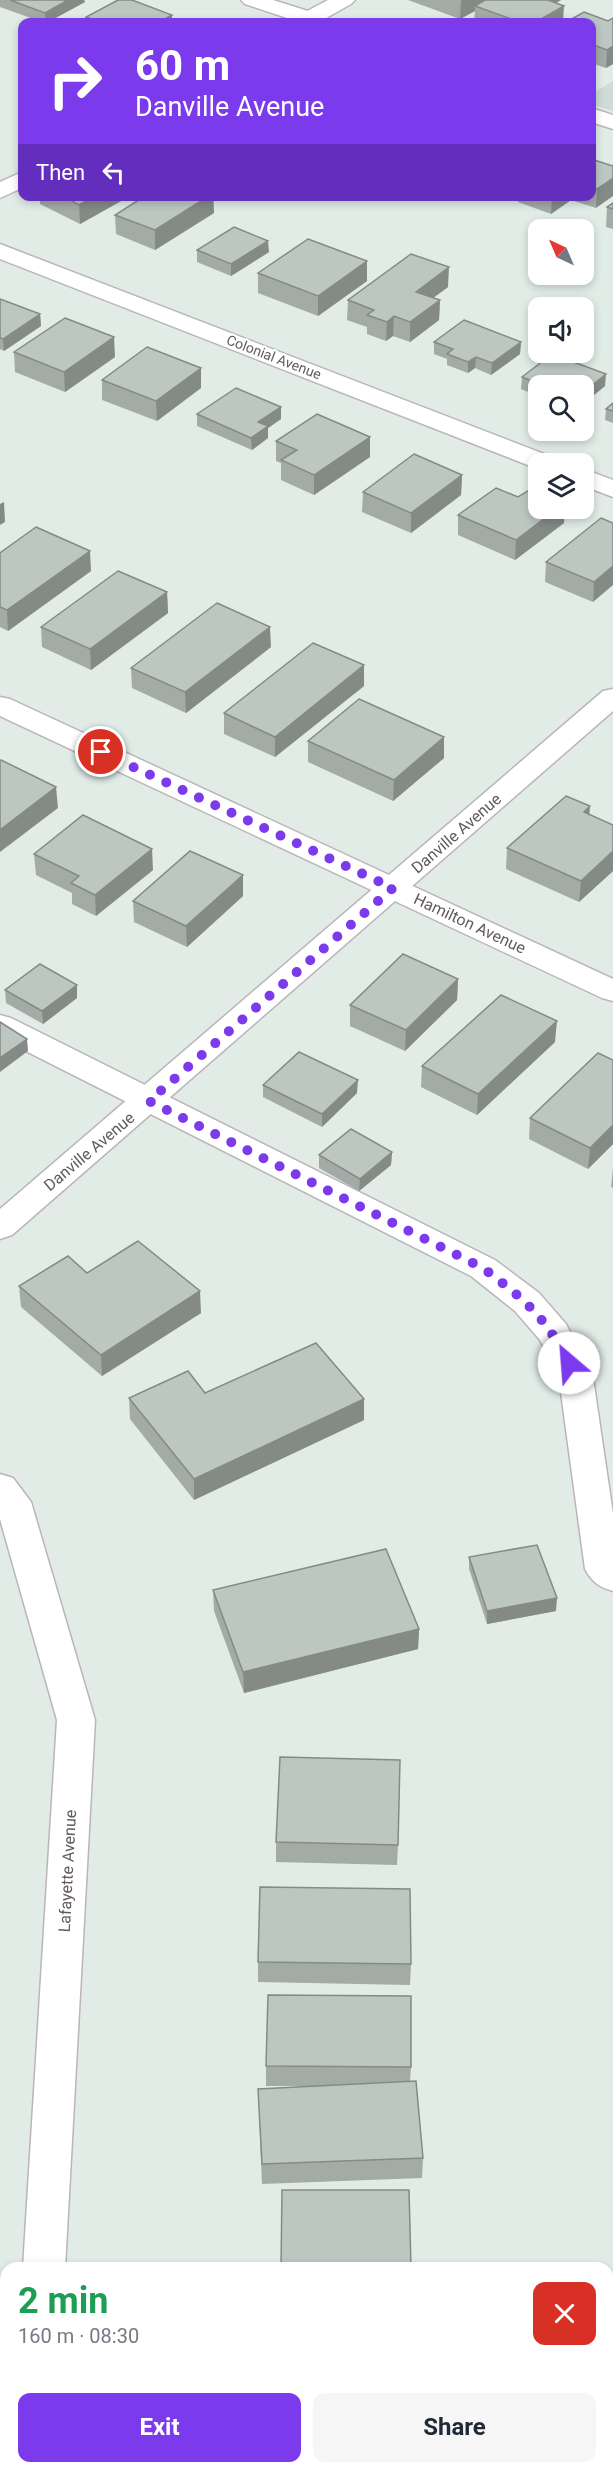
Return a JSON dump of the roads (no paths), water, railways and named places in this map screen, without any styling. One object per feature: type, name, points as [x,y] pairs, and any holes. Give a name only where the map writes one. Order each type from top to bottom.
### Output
[{"type":"street","points":[[252,0],[303,18]]},
{"type":"street","points":[[316,18],[344,0]]},
{"type":"street","points":[[596,117],[613,122]]},
{"type":"street","points":[[0,191],[18,181]]},
{"type":"street","name":"Colonial Avenue","points":[[0,251],[528,456]]},
{"type":"street","points":[[594,481],[613,489]]},
{"type":"street","name":"Danville Avenue","points":[[0,1227],[149,1101],[613,697]]},
{"type":"street","name":"Hamilton Avenue","points":[[0,705],[613,991]]},
{"type":"street","points":[[0,1025],[483,1268],[527,1302],[554,1333],[576,1378],[603,1569],[613,1577]]},
{"type":"street","name":"Lafayette Avenue","points":[[0,1487],[13,1502],[75,1720],[44,2262]]}]
